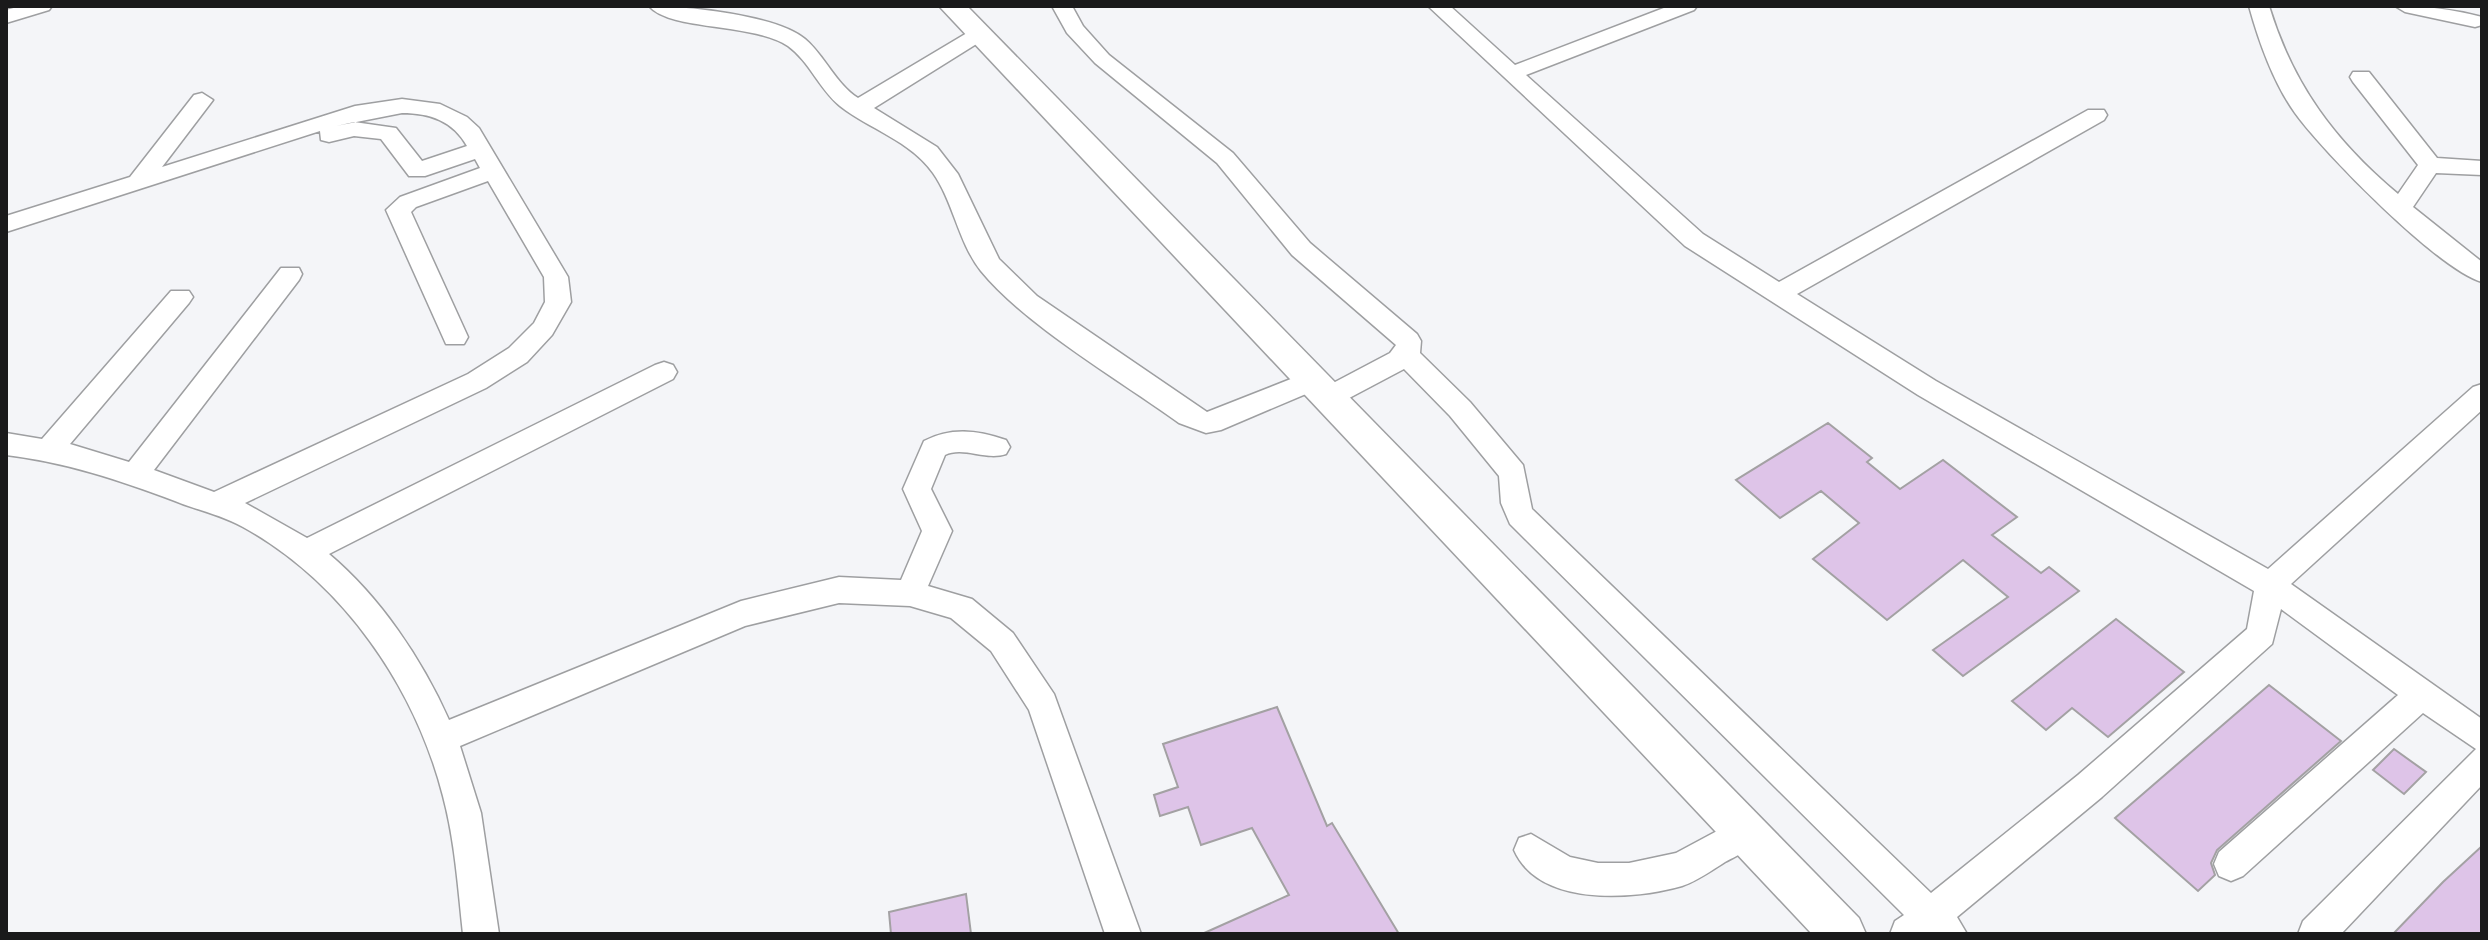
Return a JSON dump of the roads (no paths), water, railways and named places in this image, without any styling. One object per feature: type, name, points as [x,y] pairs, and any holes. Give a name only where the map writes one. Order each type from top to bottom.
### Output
[{"type":"main road","points":[[952,6],[1843,934]]},
{"type":"street","points":[[6,17],[42,6]]},
{"type":"street","points":[[659,6],[782,33],[796,42],[834,89],[858,108],[929,152],[946,174],[977,245],[1004,280],[1028,302],[1189,416],[1206,423],[1221,420],[1319,389],[1405,354],[1409,349],[1408,341],[1395,327],[1301,249],[1225,158],[1102,59],[1074,29],[1062,6]]},
{"type":"street","points":[[1438,6],[1694,240],[1927,388],[2270,585],[2482,737]]},
{"type":"street","points":[[1510,74],[1687,6]]},
{"type":"street","points":[[2259,6],[2271,46],[2304,110],[2369,182],[2458,258],[2482,274]]},
{"type":"street","points":[[2405,6],[2475,21]]},
{"type":"street","points":[[858,108],[979,34]]},
{"type":"street","points":[[2361,77],[2430,165],[2482,168]]},
{"type":"street","points":[[138,182],[202,100]]},
{"type":"street","points":[[6,224],[385,107],[415,105],[440,109],[457,117],[487,160],[556,277],[558,302],[543,329],[518,355],[477,381],[216,504]]},
{"type":"street","points":[[1777,294],[2096,115]]},
{"type":"street","points":[[279,153],[354,129],[394,137],[417,171],[487,160]]},
{"type":"street","points":[[455,337],[398,210],[487,160]]},
{"type":"street","points":[[2401,208],[2430,165]]},
{"type":"street","points":[[2458,258],[2482,249]]},
{"type":"street","points":[[136,473],[290,274]]},
{"type":"street","points":[[47,452],[180,297]]},
{"type":"street","points":[[1405,354],[1460,409],[1513,473],[1520,516],[1929,928],[2261,635],[2270,585],[2482,394]]},
{"type":"street","points":[[304,553],[664,372]]},
{"type":"street","points":[[910,593],[937,531],[917,489],[934,448],[950,440],[996,447]]},
{"type":"street","points":[[6,444],[136,473],[251,518],[304,553],[344,589],[387,639],[425,702],[459,795],[481,934]]},
{"type":"street","points":[[439,739],[741,614],[839,590],[910,593],[961,608],[1002,642],[1043,704],[1123,934]]},
{"type":"street","points":[[2231,864],[2421,694]]},
{"type":"street","points":[[2316,934],[2482,762]]},
{"type":"street","points":[[1531,850],[1562,872],[1598,880],[1629,880],[1682,869],[1745,832]]}]
